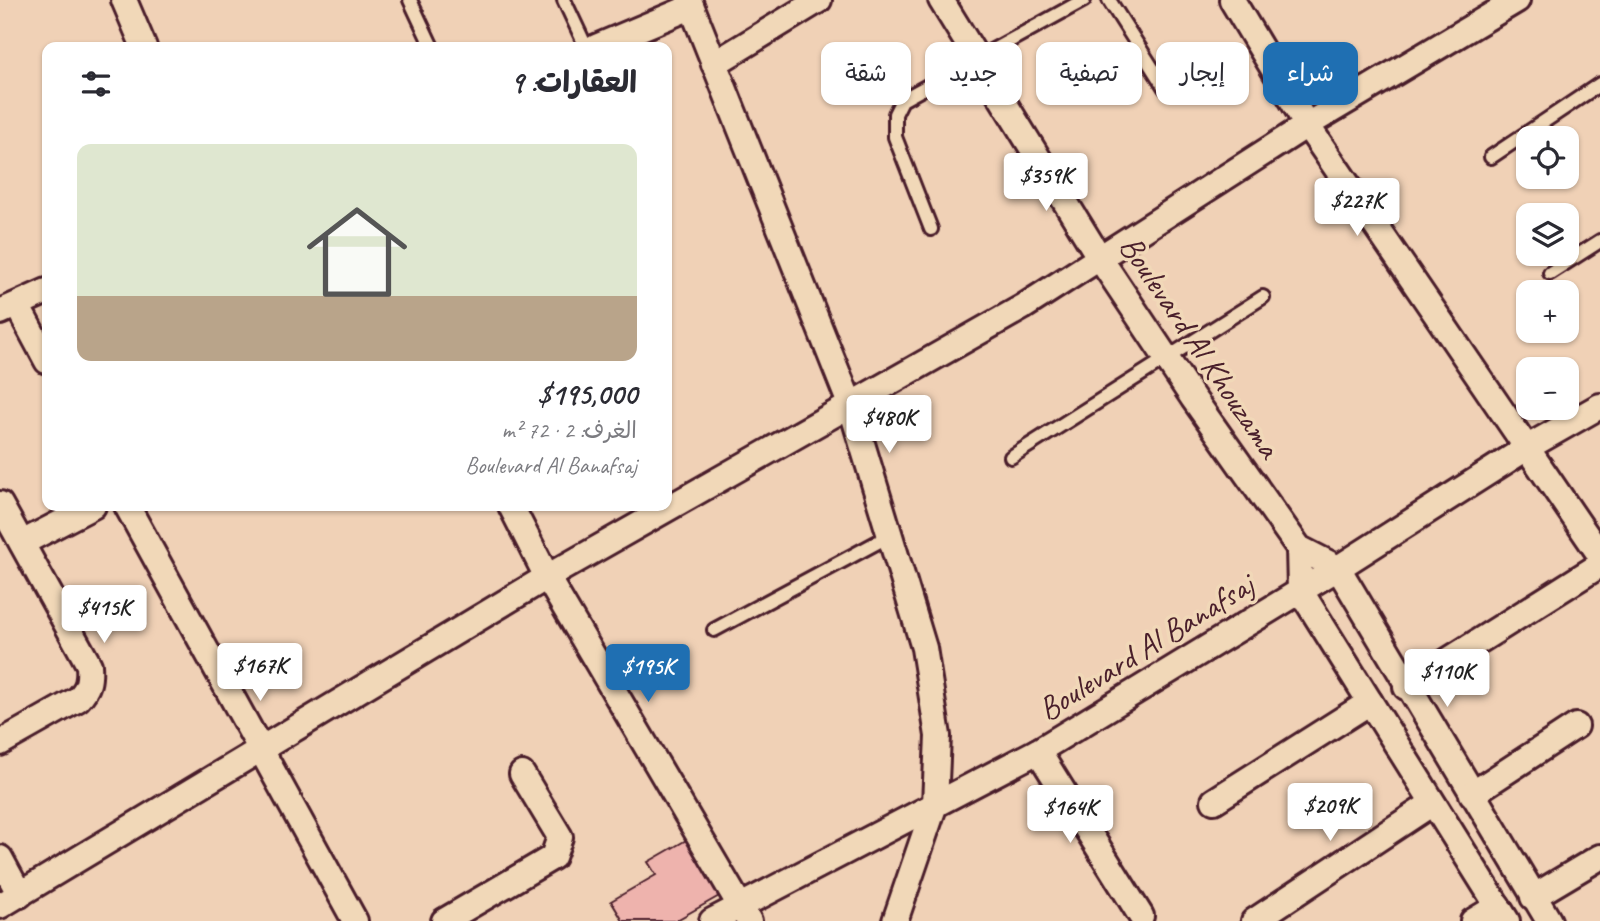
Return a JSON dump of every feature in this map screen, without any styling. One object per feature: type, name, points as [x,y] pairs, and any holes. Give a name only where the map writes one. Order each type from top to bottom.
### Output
[{"type":"street","points":[[124,0],[142,42]]},
{"type":"street","points":[[714,64],[819,0]]},
{"type":"street","name":"Boulevard Al Khouzama","points":[[941,0],[967,42]]},
{"type":"street","points":[[1232,0],[1307,125],[1600,555]]},
{"type":"street","points":[[672,506],[1101,260],[1307,125],[1517,0]]},
{"type":"street","points":[[607,42],[690,4],[850,404],[924,648],[938,736],[935,804],[895,921]]},
{"type":"street","name":"Boulevard Al Khouzama","points":[[1006,105],[1101,260],[1299,548]]},
{"type":"street","points":[[42,293],[8,308],[42,354]]},
{"type":"street","name":"Boulevard Al Banafsaj","points":[[712,921],[744,913],[935,804],[1038,751],[1338,568],[1528,447],[1600,406]]},
{"type":"street","points":[[0,504],[89,665],[90,676],[88,689],[78,699],[0,743]]},
{"type":"street","points":[[22,544],[84,511]]},
{"type":"street","points":[[130,511],[355,921]]},
{"type":"street","points":[[514,511],[547,577],[744,913]]},
{"type":"street","points":[[0,858],[10,901],[547,577],[663,511]]},
{"type":"street","points":[[1473,921],[1502,914],[1300,590],[1299,548],[1338,568],[1406,687],[1549,921]]},
{"type":"street","points":[[1406,687],[1600,565]]},
{"type":"street","points":[[1214,801],[1370,702]]},
{"type":"street","points":[[1472,794],[1576,726]]},
{"type":"street","points":[[1038,751],[1141,916]]},
{"type":"street","points":[[444,921],[553,857],[559,846],[560,837],[522,774]]},
{"type":"street","points":[[1254,921],[1431,804]]},
{"type":"street","points":[[1534,897],[1600,857]]},
{"type":"lane","points":[[410,0],[430,42]]},
{"type":"lane","points":[[564,0],[584,42]]},
{"type":"lane","points":[[1012,42],[1084,0]]},
{"type":"lane","points":[[1109,0],[1156,74]]},
{"type":"lane","points":[[1491,157],[1600,84]]},
{"type":"lane","points":[[925,88],[902,100],[895,114],[895,137],[931,229]]},
{"type":"lane","points":[[1550,273],[1600,241]]},
{"type":"lane","points":[[1011,457],[1168,360],[1263,297]]},
{"type":"lane","points":[[714,630],[889,536]]},
{"type":"building","points":[[688,839],[721,895],[675,921],[623,921],[611,901],[656,875],[648,862]]}]
